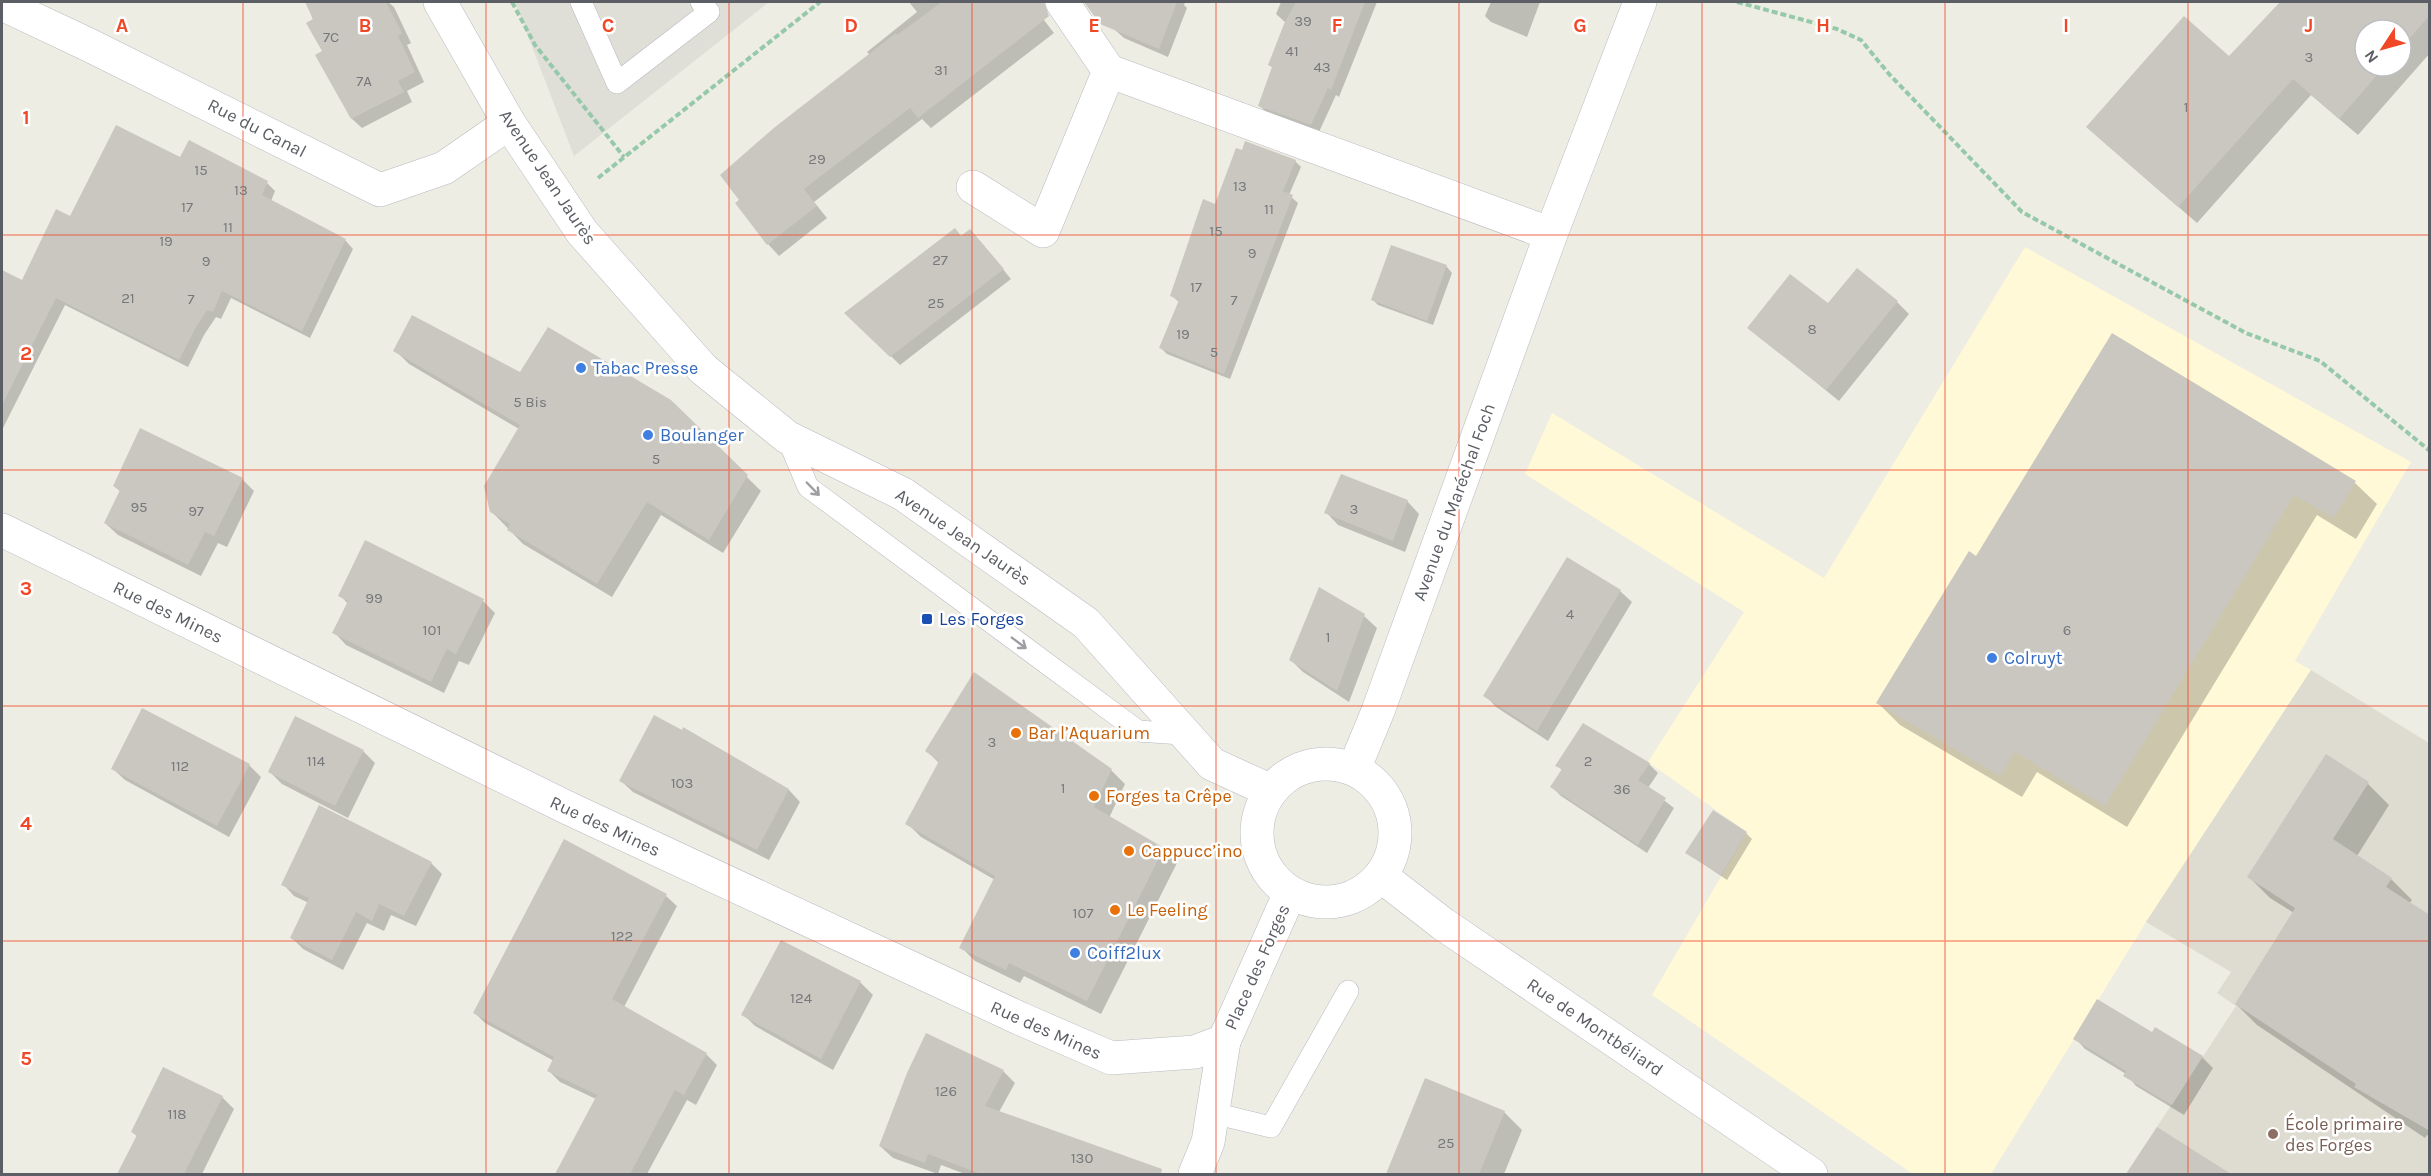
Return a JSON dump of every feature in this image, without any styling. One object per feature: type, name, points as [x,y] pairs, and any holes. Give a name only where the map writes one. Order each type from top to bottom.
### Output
[{"type":"street","name":"Avenue Jean Jaurès","points":[[440,2],[509,123],[582,232],[703,369],[787,437],[903,494],[1086,622],[1182,734],[1212,764],[1271,791]]},
{"type":"street","points":[[1062,2],[1109,71],[1551,234]]},
{"type":"street","name":"Avenue du Maréchal Foch","points":[[1353,769],[1378,711],[1551,234],[1640,2]]},
{"type":"street","name":"Rue du Canal","points":[[2,4],[380,190],[444,168],[509,123]]},
{"type":"street","points":[[973,187],[1043,231],[1109,71]]},
{"type":"street","name":"Rue des Mines","points":[[2,530],[570,810],[1111,1058],[1195,1052],[1224,1041]]},
{"type":"street","points":[[1331,764],[1353,769],[1371,781],[1385,796],[1393,816],[1395,837],[1391,857],[1381,876],[1362,892],[1338,901],[1314,901],[1290,893],[1270,872],[1258,846],[1258,817],[1271,791],[1287,775],[1308,766],[1331,764]]},
{"type":"street","name":"Rue de Montbéliard","points":[[1381,876],[1443,924],[1811,1174]]},
{"type":"street","name":"Place des Forges","points":[[1195,1174],[1208,1142],[1224,1041],[1290,893]]},
{"type":"lane","points":[[581,2],[617,83],[709,12],[701,2]]},
{"type":"lane","points":[[787,437],[808,487],[1138,731],[1182,734]]},
{"type":"lane","points":[[1213,1113],[1271,1127],[1348,991]]},
{"type":"path","points":[[512,2],[535,45],[624,157],[820,2]]},
{"type":"path","points":[[1737,2],[1837,28],[1860,40],[2022,212],[2246,333],[2319,361],[2430,451]]},
{"type":"shaded area","points":[[515,2],[769,2],[574,156]]},
{"type":"shaded area","points":[[2025,247],[2411,462],[2295,661],[2311,670],[2146,922],[1991,1174],[1913,1174],[1652,995],[1747,832],[1648,762],[1744,612],[1525,474],[1552,413],[1824,578]]},
{"type":"shaded area","points":[[2311,670],[2429,743],[2429,1174],[2126,1174],[2236,1006],[2217,993],[2231,972],[2146,922]]},
{"type":"building","points":[[305,2],[386,2],[402,33],[398,36],[415,72],[398,81],[404,92],[351,119],[315,55],[322,51],[306,23],[313,19]]},
{"type":"building","points":[[942,2],[1044,2],[1049,16],[918,118],[910,108],[804,189],[817,206],[767,245],[735,203],[739,200],[720,175],[775,127],[896,33],[897,35]]},
{"type":"building","points":[[1084,2],[1177,2],[1159,49],[1100,24]]},
{"type":"building","points":[[1296,2],[1365,2],[1331,90],[1328,88],[1311,125],[1258,106],[1272,67],[1268,65],[1284,24]]},
{"type":"building","points":[[2280,2],[2430,2],[2430,15],[2413,34],[2413,18],[2353,18],[2353,78],[2375,78],[2339,119],[2293,79],[2178,207],[2086,127],[2184,16],[2229,56]]},
{"type":"building","points":[[116,125],[180,157],[189,140],[268,181],[262,195],[346,239],[302,331],[222,291],[213,312],[207,310],[179,360],[56,298],[2,405],[2,270],[22,280],[56,209],[70,216]]},
{"type":"building","points":[[1245,141],[1296,160],[1283,191],[1293,195],[1224,374],[1159,348],[1179,300],[1170,296],[1203,199],[1215,204],[1236,148],[1242,150]]},
{"type":"building","points":[[955,228],[961,236],[970,229],[1004,269],[890,357],[844,313]]},
{"type":"building","points":[[1391,245],[1447,265],[1427,321],[1371,300]]},
{"type":"building","points":[[1857,268],[1898,301],[1826,390],[1747,328],[1790,274],[1828,303]]},
{"type":"building","points":[[412,315],[520,372],[548,327],[671,400],[748,475],[709,540],[647,502],[597,584],[507,530],[510,524],[490,512],[484,486],[520,425],[393,351]]},
{"type":"building","points":[[2112,333],[2356,481],[2334,518],[2294,495],[2105,806],[2015,752],[2000,776],[1876,703],[1969,551],[1976,556]]},
{"type":"building","points":[[140,428],[243,478],[214,536],[205,532],[188,565],[104,523],[120,490],[113,486]]},
{"type":"building","points":[[1341,474],[1408,500],[1393,541],[1324,513]]},
{"type":"building","points":[[365,540],[484,599],[456,654],[447,649],[431,682],[332,633],[348,601],[338,596]]},
{"type":"building","points":[[1567,557],[1621,590],[1537,731],[1483,696]]},
{"type":"building","points":[[1319,587],[1365,614],[1337,691],[1289,660]]},
{"type":"building","points":[[974,672],[1112,769],[1094,807],[1164,848],[1087,1001],[1009,963],[1006,970],[959,948],[995,876],[905,824],[939,761],[925,751]]},
{"type":"building","points":[[142,708],[250,764],[217,826],[111,769]]},
{"type":"building","points":[[654,715],[682,730],[683,727],[789,789],[757,850],[619,781]]},
{"type":"building","points":[[295,716],[364,750],[335,806],[268,772]]},
{"type":"building","points":[[1583,723],[1650,763],[1638,780],[1666,798],[1638,845],[1550,787],[1562,769],[1555,766]]},
{"type":"building","points":[[2326,754],[2369,782],[2333,839],[2392,878],[2386,887],[2430,915],[2430,1131],[2354,1087],[2356,1084],[2235,1004],[2295,908],[2247,877]]},
{"type":"building","points":[[319,805],[432,862],[404,916],[379,904],[372,921],[356,912],[332,960],[290,938],[309,898],[281,885]]},
{"type":"building","points":[[1713,810],[1747,832],[1721,875],[1685,853]]},
{"type":"building","points":[[564,839],[667,894],[612,999],[707,1053],[684,1095],[675,1090],[630,1174],[555,1174],[597,1095],[547,1071],[554,1057],[473,1013]]},
{"type":"building","points":[[781,940],[861,981],[821,1059],[741,1015]]},
{"type":"building","points":[[2097,999],[2152,1032],[2155,1027],[2203,1056],[2172,1105],[2123,1076],[2126,1071],[2073,1039]]},
{"type":"building","points":[[926,1033],[1004,1070],[985,1106],[1162,1169],[1161,1174],[981,1174],[928,1154],[925,1163],[879,1146],[907,1073]]},
{"type":"building","points":[[163,1067],[223,1096],[184,1174],[117,1174],[137,1135],[131,1132]]},
{"type":"building","points":[[1425,1078],[1505,1111],[1479,1174],[1386,1174]]},
{"type":"building","points":[[2157,1127],[2231,1174],[2126,1174]]},
{"type":"place","name":"Tabac Presse","points":[[581,368]]},
{"type":"place","name":"Boulanger","points":[[648,435]]},
{"type":"place","name":"Les Forges","points":[[927,619]]},
{"type":"place","name":"Colruyt","points":[[1992,658]]},
{"type":"place","name":"Bar l’Aquarium","points":[[1016,733]]},
{"type":"place","name":"Forges ta Crêpe","points":[[1094,796]]},
{"type":"place","name":"Cappucc’ino","points":[[1129,851]]},
{"type":"place","name":"Le Feeling","points":[[1115,910]]},
{"type":"place","name":"Coiff2lux","points":[[1075,953]]},
{"type":"place","name":"École primaire des Forges","points":[[2273,1134]]}]
